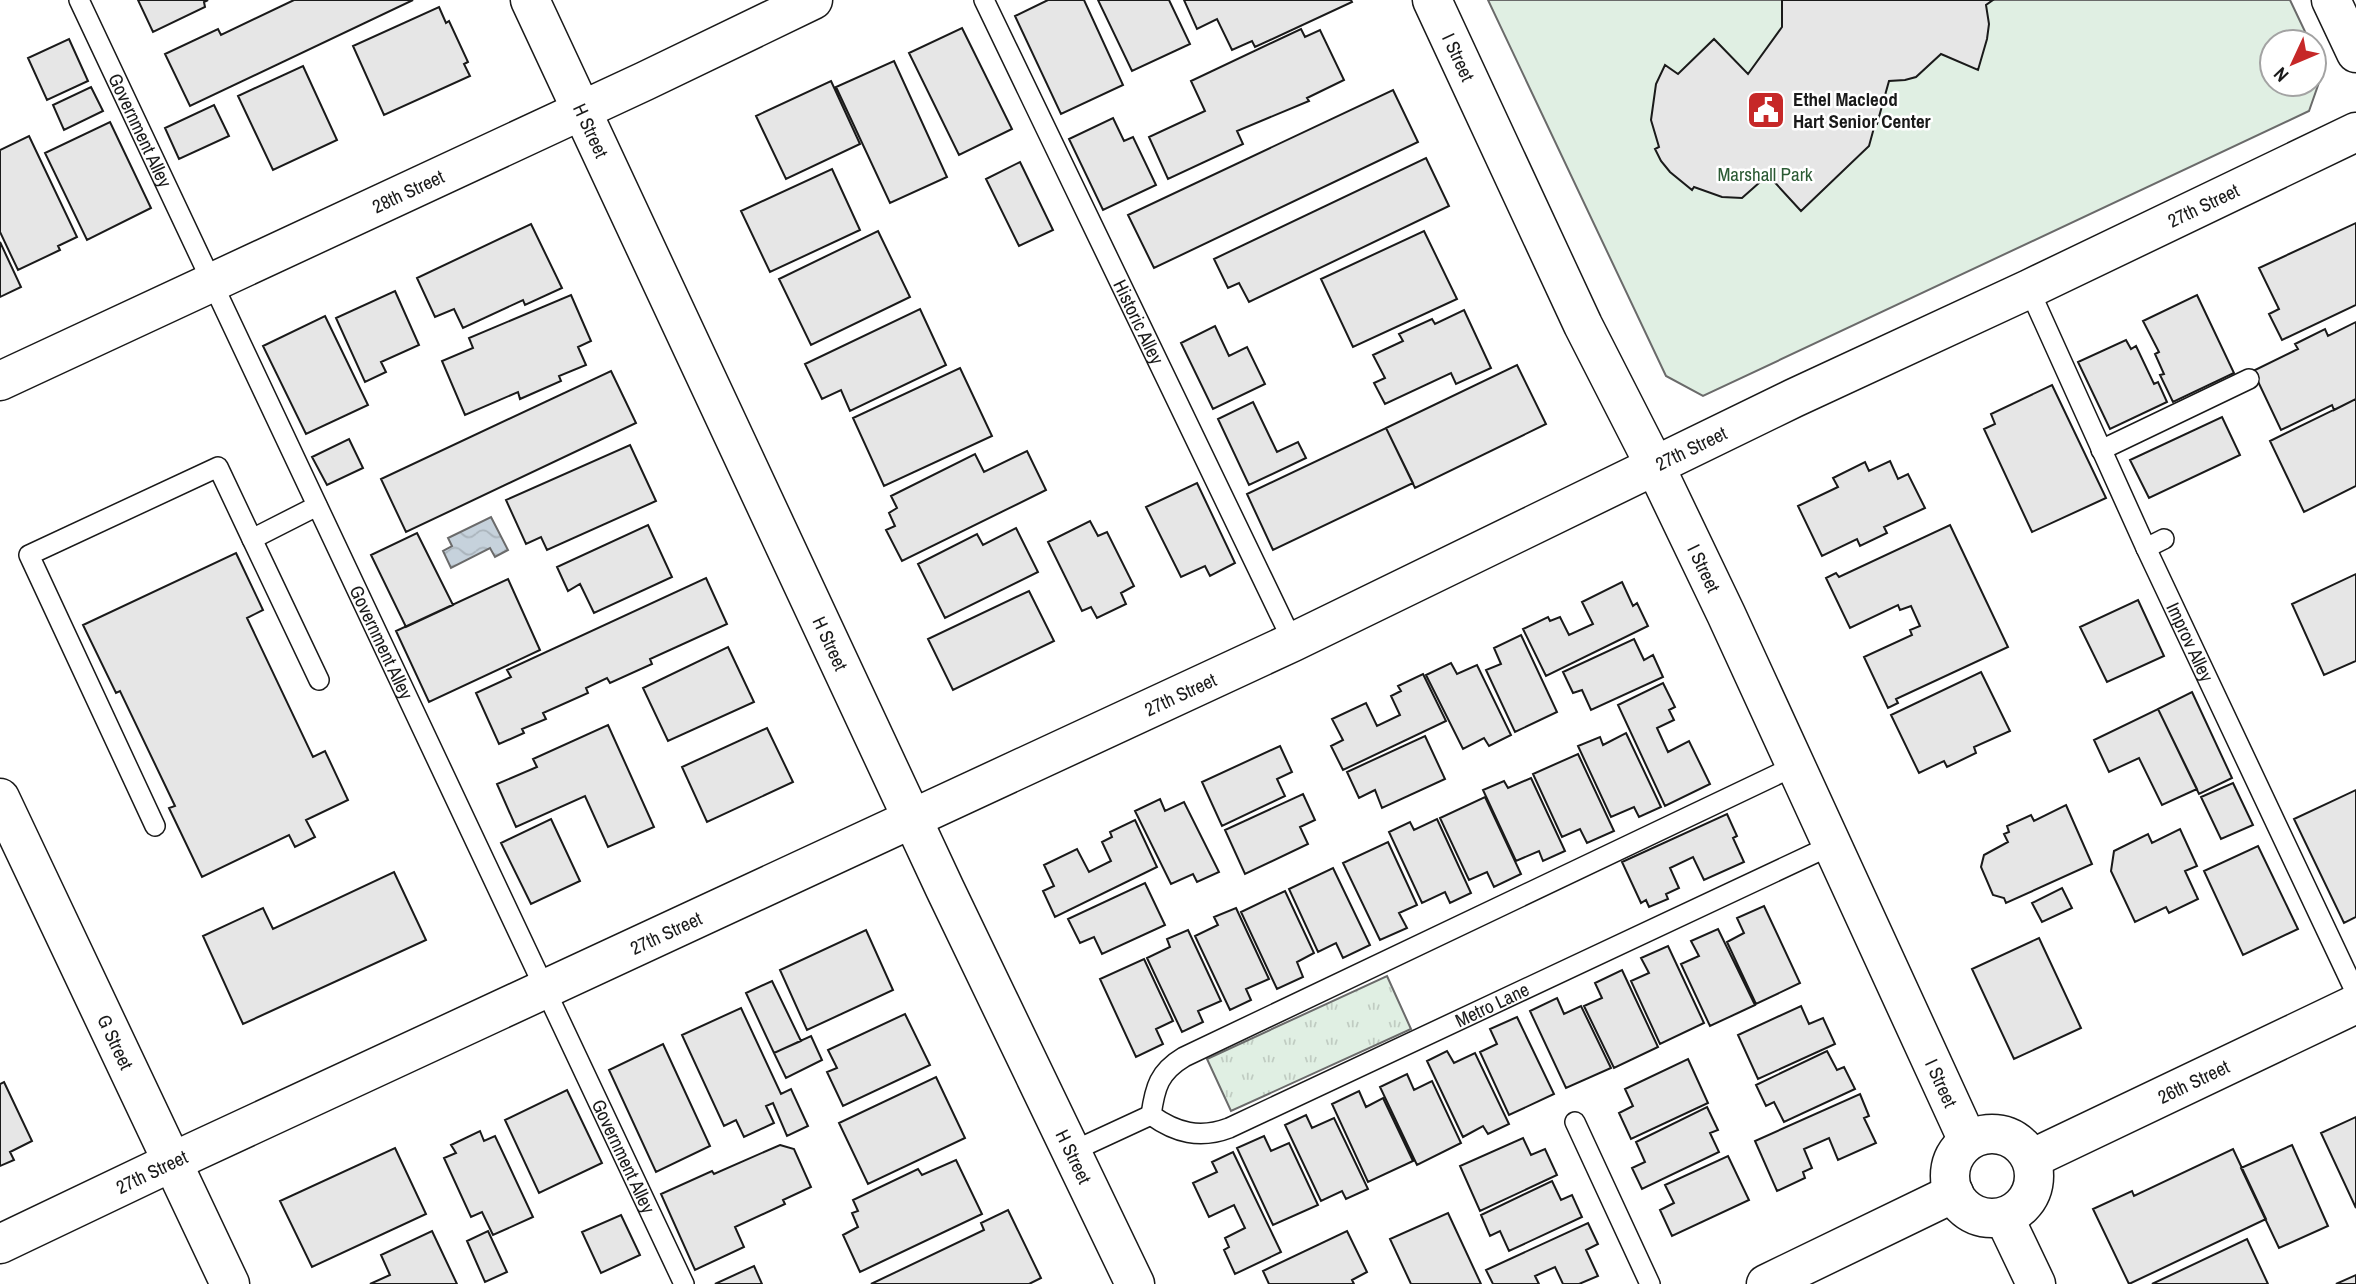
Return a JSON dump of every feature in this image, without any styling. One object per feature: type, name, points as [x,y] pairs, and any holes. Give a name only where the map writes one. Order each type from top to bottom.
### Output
[{"type":"street","name":"H Street","points":[[530,0],[945,889],[1135,1284]]},
{"type":"street","name":"28th Street","points":[[0,381],[813,0]]},
{"type":"street","name":"I Street","points":[[1432,0],[1583,325],[1655,466],[1968,1141]]},
{"type":"street","points":[[2331,0],[2356,52]]},
{"type":"street","name":"27th Street","points":[[0,1244],[1293,642],[1794,398],[2356,132]]},
{"type":"street","name":"G Street","points":[[0,798],[229,1284]]},
{"type":"street","name":"26th Street","points":[[2031,1159],[2356,1004]]},
{"type":"street","points":[[1979,1136],[2004,1136],[2015,1140],[2031,1159],[2035,1183],[2031,1194],[2024,1205],[2004,1217],[1992,1219],[1969,1211],[1954,1193],[1951,1170],[1953,1159],[1968,1141],[1979,1136]]},
{"type":"street","points":[[1766,1284],[1954,1193]]},
{"type":"street","points":[[2004,1217],[2036,1284]]},
{"type":"lane","name":"Government Alley","points":[[79,0],[684,1284]]},
{"type":"lane","name":"Historic Alley","points":[[984,0],[1293,642]]},
{"type":"lane","name":"Improv Alley","points":[[2029,289],[2146,548],[2356,993]]},
{"type":"lane","points":[[2101,450],[2249,379]]},
{"type":"lane","points":[[155,826],[29,555],[218,467],[319,680]]},
{"type":"lane","points":[[252,539],[317,506]]},
{"type":"lane","points":[[2146,548],[2164,539]]},
{"type":"lane","points":[[2186,631],[2204,622]]},
{"type":"lane","points":[[1071,1152],[1151,1115],[1159,1081],[1165,1071],[1184,1057],[1795,766]]},
{"type":"lane","name":"Metro Lane","points":[[1151,1115],[1161,1123],[1184,1133],[1214,1134],[1832,845]]},
{"type":"lane","points":[[1576,1122],[1650,1284]]},
{"type":"green space","name":"Marshall Park","points":[[1488,0],[2290,0],[2303,28],[2258,28],[2258,98],[2314,98],[2309,111],[1703,396],[1666,376]]},
{"type":"green space","points":[[1387,976],[1411,1029],[1231,1111],[1207,1059]]},
{"type":"water","points":[[491,517],[508,550],[495,557],[490,548],[451,568],[443,551],[452,546],[448,538]]},
{"type":"building","points":[[138,0],[208,0],[204,2],[205,7],[153,32]]},
{"type":"building","points":[[294,0],[413,0],[190,106],[165,54],[218,29],[221,35]]},
{"type":"building","points":[[1048,0],[1084,0],[1123,85],[1061,114],[1015,16]]},
{"type":"building","points":[[1098,0],[1169,0],[1190,44],[1132,71]]},
{"type":"building","points":[[1184,0],[1352,2],[1255,47],[1252,41],[1232,50],[1217,19],[1197,29]]},
{"type":"building","name":"Ethel Macleod Hart Senior Center","points":[[1782,0],[1993,0],[1986,5],[1989,24],[1978,70],[1941,54],[1916,77],[1889,81],[1869,146],[1801,211],[1768,175],[1742,198],[1722,197],[1694,187],[1692,190],[1661,161],[1655,149],[1659,147],[1651,120],[1656,84],[1665,65],[1678,74],[1714,39],[1748,74],[1782,27]]},
{"type":"building","points":[[439,7],[446,23],[449,21],[468,62],[464,64],[470,76],[384,115],[353,46]]},
{"type":"building","points":[[962,28],[1012,129],[959,155],[909,53]]},
{"type":"building","points":[[1301,29],[1305,37],[1320,30],[1344,80],[1307,98],[1309,101],[1237,131],[1243,144],[1168,179],[1149,137],[1205,111],[1191,81]]},
{"type":"building","points":[[69,39],[88,81],[47,100],[28,58]]},
{"type":"building","points":[[894,61],[947,177],[890,203],[836,87]]},
{"type":"building","points":[[303,66],[337,140],[273,170],[238,96]]},
{"type":"building","points":[[831,81],[860,144],[786,179],[756,116]]},
{"type":"building","points":[[91,87],[103,111],[64,130],[53,105]]},
{"type":"building","points":[[1393,90],[1418,142],[1154,268],[1128,215]]},
{"type":"building","points":[[214,105],[229,136],[179,159],[165,128]]},
{"type":"building","points":[[1113,118],[1124,141],[1133,137],[1156,185],[1103,210],[1069,139]]},
{"type":"building","points":[[110,122],[151,208],[87,240],[45,153]]},
{"type":"building","points":[[29,136],[77,237],[58,246],[60,250],[18,270],[0,232],[0,150]]},
{"type":"building","points":[[1426,158],[1449,206],[1249,302],[1239,283],[1228,288],[1214,259]]},
{"type":"building","points":[[1020,162],[1053,230],[1019,246],[986,179]]},
{"type":"building","points":[[832,169],[860,230],[770,272],[741,211]]},
{"type":"building","points":[[2356,223],[2356,305],[2282,340],[2269,314],[2279,309],[2259,268]]},
{"type":"building","points":[[531,224],[562,288],[525,305],[523,300],[463,328],[454,309],[435,317],[417,278]]},
{"type":"building","points":[[878,231],[910,297],[811,345],[779,279]]},
{"type":"building","points":[[1424,231],[1457,299],[1353,347],[1321,279]]},
{"type":"building","points":[[0,242],[21,287],[0,297]]},
{"type":"building","points":[[395,291],[419,345],[381,362],[386,372],[365,382],[336,318]]},
{"type":"building","points":[[571,295],[591,341],[578,347],[586,365],[559,376],[561,381],[520,399],[518,392],[465,415],[442,361],[473,348],[469,338]]},
{"type":"building","points":[[2197,295],[2234,373],[2173,402],[2160,375],[2164,374],[2155,354],[2159,352],[2143,321]]},
{"type":"building","points":[[920,309],[946,365],[850,411],[841,390],[822,399],[805,364]]},
{"type":"building","points":[[1464,310],[1491,368],[1456,384],[1451,373],[1385,404],[1374,383],[1385,378],[1373,355],[1403,341],[1399,334],[1432,319],[1435,324]]},
{"type":"building","points":[[325,316],[368,405],[306,434],[263,346]]},
{"type":"building","points":[[2356,322],[2356,399],[2334,410],[2332,405],[2281,430],[2253,371],[2298,349],[2295,344],[2325,329],[2328,336]]},
{"type":"building","points":[[1215,326],[1229,356],[1247,347],[1265,384],[1213,409],[1181,343]]},
{"type":"building","points":[[2126,340],[2131,349],[2136,346],[2154,384],[2158,382],[2167,402],[2110,429],[2078,362]]},
{"type":"building","points":[[1517,365],[1546,424],[1415,488],[1386,428]]},
{"type":"building","points":[[960,368],[992,436],[884,486],[853,418]]},
{"type":"building","points":[[611,371],[636,423],[406,532],[381,479]]},
{"type":"building","points":[[2052,385],[2106,498],[2032,532],[1984,429],[1995,424],[1991,414]]},
{"type":"building","points":[[2356,399],[2356,486],[2304,512],[2270,441]]},
{"type":"building","points":[[1253,402],[1277,452],[1298,442],[1306,458],[1249,485],[1218,419]]},
{"type":"building","points":[[2222,417],[2240,455],[2149,498],[2130,460]]},
{"type":"building","points":[[1386,428],[1413,483],[1273,550],[1247,494]]},
{"type":"building","points":[[349,439],[363,468],[327,485],[312,457]]},
{"type":"building","points":[[630,445],[656,501],[547,550],[541,537],[526,544],[506,500]]},
{"type":"building","points":[[1027,451],[1046,490],[902,561],[886,530],[895,526],[889,513],[897,508],[891,496],[975,454],[984,472]]},
{"type":"building","points":[[1890,461],[1898,479],[1908,474],[1925,508],[1884,527],[1887,533],[1860,546],[1857,539],[1822,556],[1798,506],[1838,487],[1833,478],[1865,462],[1869,471]]},
{"type":"building","points":[[1197,483],[1235,563],[1210,576],[1205,566],[1181,577],[1146,507]]},
{"type":"building","points":[[1090,521],[1098,536],[1107,532],[1134,586],[1121,593],[1126,604],[1097,618],[1091,607],[1082,611],[1048,542]]},
{"type":"building","points":[[648,525],[672,577],[594,613],[580,584],[568,591],[557,567]]},
{"type":"building","points":[[1950,525],[2008,647],[1896,699],[1898,703],[1888,708],[1864,657],[1912,635],[1910,630],[1920,626],[1911,606],[1900,610],[1898,605],[1850,628],[1826,578],[1836,573],[1839,577]]},
{"type":"building","points":[[1016,528],[1038,572],[945,618],[918,564],[977,534],[983,545]]},
{"type":"building","points":[[417,533],[453,605],[406,627],[371,555]]},
{"type":"building","points":[[236,553],[263,610],[247,618],[313,757],[325,751],[348,800],[306,820],[315,837],[295,847],[289,835],[202,877],[169,808],[175,806],[120,691],[116,693],[83,625]]},
{"type":"building","points":[[2356,574],[2356,661],[2324,675],[2292,604]]},
{"type":"building","points":[[706,578],[727,624],[650,659],[652,664],[610,683],[607,678],[586,688],[588,693],[543,713],[546,719],[522,729],[524,733],[499,744],[476,693],[511,677],[507,670]]},
{"type":"building","points":[[508,579],[540,650],[429,702],[396,631]]},
{"type":"building","points":[[1622,582],[1633,606],[1637,603],[1648,626],[1546,676],[1523,629],[1548,617],[1550,621],[1560,617],[1569,635],[1593,624],[1582,602]]},
{"type":"building","points":[[1029,591],[1054,641],[953,690],[928,639]]},
{"type":"building","points":[[2138,600],[2164,656],[2107,682],[2080,627]]},
{"type":"building","points":[[1521,635],[1557,712],[1515,732],[1486,670],[1501,664],[1494,648]]},
{"type":"building","points":[[1634,639],[1644,660],[1653,655],[1663,677],[1591,710],[1582,690],[1573,693],[1563,672]]},
{"type":"building","points":[[728,647],[754,702],[668,741],[643,688]]},
{"type":"building","points":[[1451,663],[1457,674],[1477,665],[1511,735],[1489,746],[1484,738],[1463,749],[1426,675]]},
{"type":"building","points":[[1981,672],[2010,731],[1974,747],[1976,753],[1947,767],[1944,761],[1919,773],[1891,715]]},
{"type":"building","points":[[1423,674],[1446,721],[1343,770],[1331,746],[1343,740],[1332,719],[1366,703],[1377,726],[1400,715],[1391,696],[1401,691],[1398,686]]},
{"type":"building","points":[[1663,683],[1675,707],[1669,710],[1674,720],[1657,728],[1668,752],[1689,741],[1710,784],[1665,806],[1618,705]]},
{"type":"building","points":[[2192,692],[2232,778],[2199,794],[2158,709]]},
{"type":"building","points":[[2158,709],[2197,789],[2162,805],[2139,758],[2109,772],[2094,740]]},
{"type":"building","points":[[608,725],[654,827],[608,847],[585,796],[516,827],[497,784],[537,767],[533,759]]},
{"type":"building","points":[[767,728],[793,782],[707,822],[682,767]]},
{"type":"building","points":[[1626,733],[1661,807],[1639,817],[1634,807],[1611,817],[1578,746],[1600,737],[1603,745]]},
{"type":"building","points":[[1425,736],[1445,779],[1382,808],[1375,790],[1359,798],[1347,772]]},
{"type":"building","points":[[1280,746],[1292,772],[1277,779],[1285,796],[1222,826],[1202,782]]},
{"type":"building","points":[[1578,754],[1614,831],[1587,843],[1580,829],[1562,837],[1533,774]]},
{"type":"building","points":[[1531,778],[1565,851],[1543,861],[1539,851],[1516,861],[1483,790],[1504,781],[1508,788]]},
{"type":"building","points":[[2233,783],[2253,825],[2221,839],[2201,797]]},
{"type":"building","points":[[2356,790],[2356,917],[2344,923],[2294,819]]},
{"type":"building","points":[[1303,794],[1315,820],[1300,827],[1308,844],[1245,874],[1225,830]]},
{"type":"building","points":[[1485,797],[1521,874],[1494,887],[1487,872],[1469,880],[1440,818]]},
{"type":"building","points":[[1160,799],[1165,811],[1184,802],[1219,872],[1197,882],[1193,874],[1171,884],[1135,811]]},
{"type":"building","points":[[2066,805],[2092,864],[2006,903],[2004,898],[1993,895],[1981,867],[1984,855],[2008,842],[2004,834],[2009,832],[2007,826],[2031,815],[2034,821]]},
{"type":"building","points":[[1727,814],[1737,836],[1733,838],[1744,862],[1704,880],[1693,857],[1670,868],[1679,888],[1666,894],[1668,899],[1649,907],[1646,900],[1641,903],[1622,862]]},
{"type":"building","points":[[551,819],[580,881],[531,904],[501,843]]},
{"type":"building","points":[[1437,819],[1471,893],[1450,903],[1445,892],[1422,903],[1389,832],[1410,822],[1414,830]]},
{"type":"building","points":[[1135,820],[1157,867],[1055,917],[1043,891],[1054,886],[1044,865],[1077,849],[1089,872],[1111,861],[1102,842],[1112,837],[1110,832]]},
{"type":"building","points":[[2180,829],[2197,866],[2185,871],[2198,899],[2169,913],[2166,907],[2135,922],[2111,871],[2114,851],[2148,834],[2152,843]]},
{"type":"building","points":[[1388,842],[1417,905],[1399,913],[1407,928],[1380,940],[1343,863]]},
{"type":"building","points":[[2258,846],[2298,929],[2243,955],[2204,871]]},
{"type":"building","points":[[1333,868],[1370,945],[1343,958],[1336,943],[1318,952],[1289,889]]},
{"type":"building","points":[[394,872],[426,940],[243,1024],[203,936],[263,908],[273,929]]},
{"type":"building","points":[[1145,883],[1165,925],[1102,954],[1094,937],[1080,943],[1068,919]]},
{"type":"building","points":[[2062,888],[2072,908],[2042,922],[2032,903]]},
{"type":"building","points":[[1285,891],[1314,953],[1297,962],[1303,977],[1277,989],[1241,912]]},
{"type":"building","points":[[1764,906],[1800,983],[1756,1004],[1727,942],[1744,933],[1737,918]]},
{"type":"building","points":[[1236,908],[1269,979],[1246,989],[1251,1000],[1230,1010],[1195,936],[1218,925],[1214,917]]},
{"type":"building","points":[[1718,929],[1755,1005],[1710,1026],[1681,964],[1699,956],[1691,941]]},
{"type":"building","points":[[866,930],[893,990],[807,1030],[780,970]]},
{"type":"building","points":[[1188,930],[1221,1001],[1198,1011],[1203,1022],[1182,1032],[1147,958],[1170,947],[1167,939]]},
{"type":"building","points":[[2039,938],[2081,1028],[2014,1059],[1972,969]]},
{"type":"building","points":[[1668,946],[1704,1023],[1660,1044],[1631,981],[1649,973],[1641,958]]},
{"type":"building","points":[[1144,959],[1173,1021],[1156,1029],[1163,1044],[1136,1057],[1100,979]]},
{"type":"building","points":[[1622,970],[1658,1047],[1614,1068],[1584,1006],[1602,998],[1595,983]]},
{"type":"building","points":[[772,981],[801,1041],[774,1053],[746,993]]},
{"type":"building","points":[[1557,998],[1564,1014],[1581,1006],[1611,1068],[1566,1088],[1530,1011]]},
{"type":"building","points":[[1801,1006],[1809,1024],[1823,1018],[1835,1044],[1758,1079],[1738,1035]]},
{"type":"building","points":[[741,1008],[781,1094],[791,1089],[808,1126],[787,1136],[773,1103],[766,1106],[774,1123],[744,1137],[736,1120],[724,1126],[682,1035]]},
{"type":"building","points":[[905,1014],[930,1065],[843,1106],[827,1072],[837,1068],[828,1050]]},
{"type":"building","points":[[1517,1017],[1554,1094],[1509,1115],[1480,1052],[1497,1044],[1490,1029]]},
{"type":"building","points":[[811,1036],[822,1060],[786,1078],[774,1053]]},
{"type":"building","points":[[663,1044],[710,1146],[656,1172],[609,1070]]},
{"type":"building","points":[[1447,1051],[1454,1063],[1475,1053],[1509,1124],[1488,1134],[1483,1126],[1463,1137],[1427,1061]]},
{"type":"building","points":[[1827,1051],[1837,1070],[1844,1067],[1855,1089],[1784,1122],[1774,1102],[1766,1106],[1756,1085]]},
{"type":"building","points":[[1688,1059],[1708,1103],[1631,1139],[1619,1113],[1633,1106],[1625,1089]]},
{"type":"building","points":[[1407,1074],[1414,1090],[1432,1081],[1461,1143],[1417,1165],[1380,1087]]},
{"type":"building","points":[[936,1077],[965,1138],[868,1184],[839,1123]]},
{"type":"building","points":[[4,1082],[32,1141],[10,1152],[14,1160],[0,1166],[0,1084]]},
{"type":"building","points":[[567,1090],[602,1163],[539,1193],[505,1120]]},
{"type":"building","points":[[1359,1091],[1366,1107],[1383,1098],[1413,1161],[1368,1182],[1332,1104]]},
{"type":"building","points":[[1860,1094],[1869,1116],[1864,1118],[1876,1143],[1838,1160],[1829,1138],[1804,1149],[1812,1168],[1803,1172],[1805,1178],[1777,1191],[1755,1141]]},
{"type":"building","points":[[1707,1107],[1718,1130],[1710,1133],[1719,1152],[1642,1189],[1632,1168],[1645,1162],[1636,1142]]},
{"type":"building","points":[[1306,1115],[1312,1128],[1334,1118],[1368,1189],[1346,1199],[1342,1191],[1321,1201],[1285,1125]]},
{"type":"building","points":[[2356,1117],[2356,1208],[2321,1133]]},
{"type":"building","points":[[480,1131],[484,1141],[495,1136],[533,1217],[493,1235],[482,1212],[471,1217],[444,1158],[456,1153],[451,1145]]},
{"type":"building","points":[[1264,1136],[1271,1151],[1289,1143],[1318,1205],[1273,1225],[1237,1148]]},
{"type":"building","points":[[1523,1138],[1531,1155],[1545,1149],[1557,1175],[1480,1211],[1460,1166]]},
{"type":"building","points":[[780,1145],[794,1149],[811,1187],[783,1200],[785,1204],[735,1227],[744,1247],[695,1270],[661,1194]]},
{"type":"building","points":[[2292,1145],[2328,1226],[2279,1248],[2241,1168]]},
{"type":"building","points":[[395,1148],[426,1214],[312,1267],[280,1201]]},
{"type":"building","points":[[2233,1149],[2266,1219],[2129,1284],[2093,1209],[2132,1191],[2134,1196]]},
{"type":"building","points":[[1233,1152],[1281,1252],[1235,1274],[1224,1250],[1229,1247],[1225,1238],[1245,1228],[1234,1205],[1209,1217],[1193,1183],[1217,1172],[1212,1162]]},
{"type":"building","points":[[1728,1156],[1749,1200],[1672,1236],[1660,1210],[1674,1203],[1665,1185]]},
{"type":"building","points":[[956,1160],[982,1214],[860,1272],[843,1235],[858,1227],[852,1213],[858,1211],[853,1200],[918,1169],[922,1175]]},
{"type":"building","points":[[1552,1181],[1561,1200],[1572,1195],[1582,1217],[1509,1251],[1500,1231],[1490,1236],[1481,1215]]},
{"type":"building","points":[[1008,1210],[1041,1278],[1029,1284],[871,1284],[984,1230],[981,1223]]},
{"type":"building","points":[[1448,1213],[1481,1284],[1411,1284],[1390,1239]]},
{"type":"building","points":[[621,1215],[640,1255],[601,1273],[582,1232]]},
{"type":"building","points":[[1588,1223],[1598,1244],[1586,1250],[1598,1276],[1579,1284],[1563,1284],[1555,1267],[1535,1276],[1539,1284],[1493,1284],[1486,1270]]},
{"type":"building","points":[[432,1231],[457,1284],[370,1284],[390,1275],[381,1255]]},
{"type":"building","points":[[488,1231],[507,1272],[485,1282],[467,1241]]},
{"type":"building","points":[[1347,1231],[1367,1272],[1352,1280],[1354,1284],[1269,1284],[1263,1271]]},
{"type":"building","points":[[2247,1239],[2268,1284],[2152,1284]]},
{"type":"building","points":[[754,1266],[762,1284],[715,1284]]},
{"type":"building","points":[[2356,1275],[2356,1284],[2336,1284]]},
{"type":"place","name":"Ethel Macleod Hart Senior Center","points":[[1766,110]]}]
